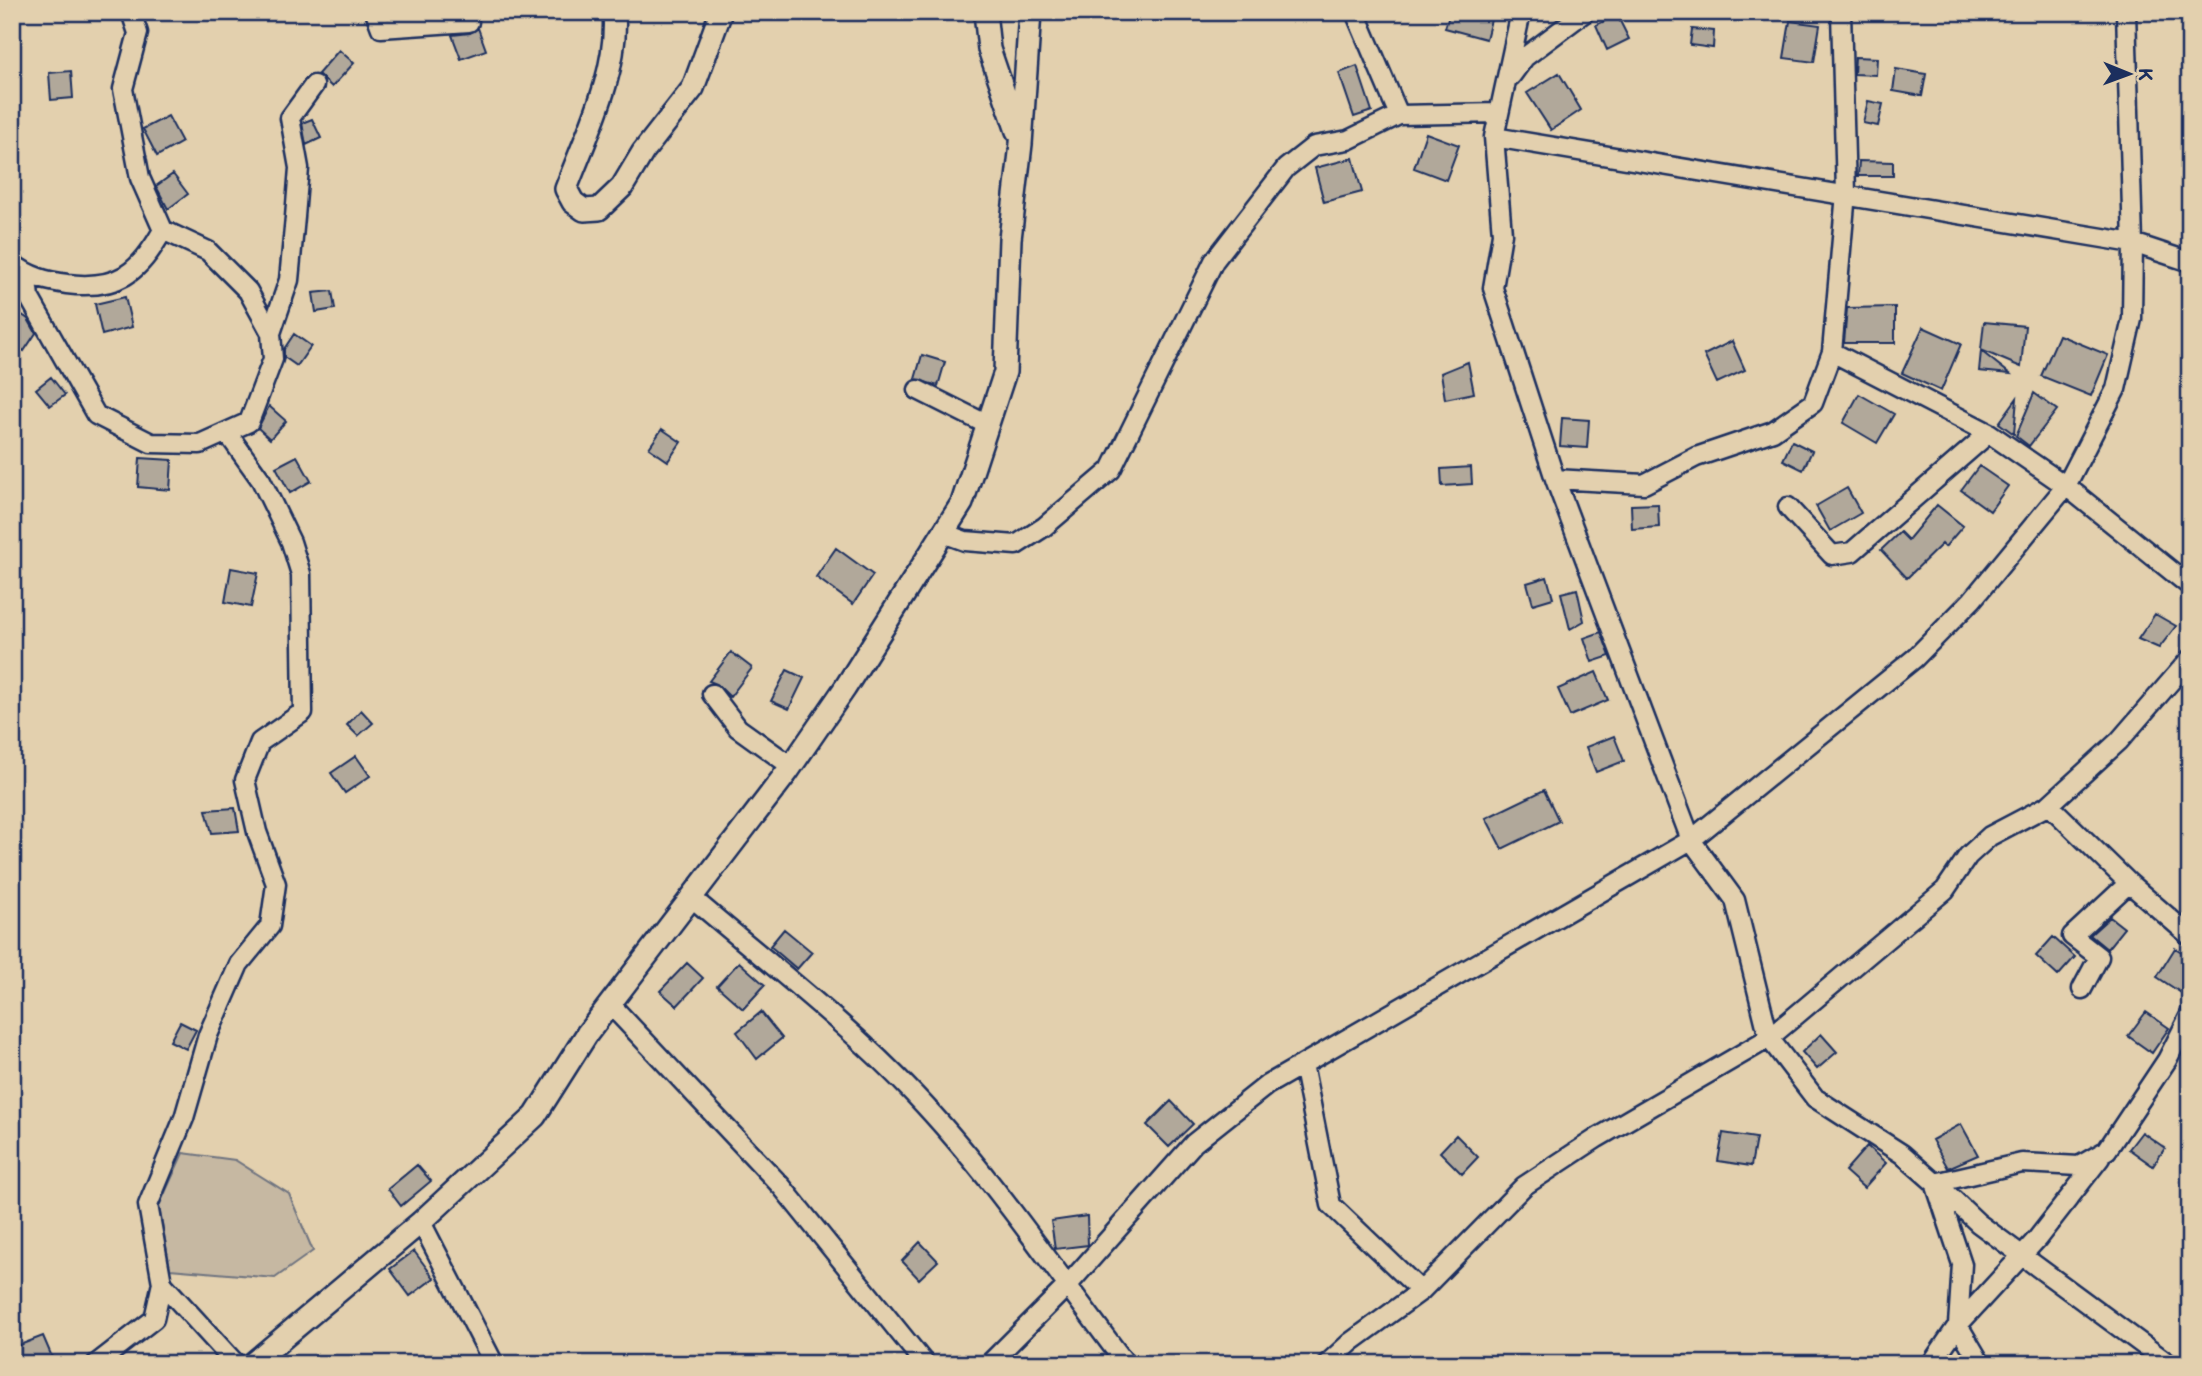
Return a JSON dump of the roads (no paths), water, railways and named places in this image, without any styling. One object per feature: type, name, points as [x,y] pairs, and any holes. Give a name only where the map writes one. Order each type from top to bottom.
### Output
[{"type":"street","points":[[131,12],[138,33],[124,89],[140,178],[163,230],[208,251],[248,291],[271,333]]},
{"type":"street","points":[[375,12],[381,28],[469,22]]},
{"type":"street","points":[[614,12],[617,42],[593,120],[566,189],[573,202],[584,210],[599,209],[622,187],[643,152],[692,88],[721,12]]},
{"type":"street","points":[[985,12],[989,49],[1021,144]]},
{"type":"street","points":[[252,1364],[421,1222],[535,1116],[610,1004],[791,766],[845,688],[962,503],[1006,372],[1010,239],[1021,144],[1030,12]]},
{"type":"street","points":[[1355,12],[1399,115]]},
{"type":"street","points":[[1521,12],[1493,137],[1502,234],[1493,288],[1555,479],[1691,840],[1735,900],[1769,1038],[1815,1098],[1902,1154],[1978,1223],[2169,1364]]},
{"type":"street","points":[[1506,83],[1525,57],[1585,12]]},
{"type":"street","points":[[1555,479],[1644,484],[1696,457],[1773,431],[1813,403],[1832,352],[1846,193],[1841,12]]},
{"type":"street","points":[[989,1364],[1067,1286],[1194,1143],[1266,1085],[1691,840],[1915,658],[1972,600],[2066,486],[2116,389],[2132,319],[2133,243],[2126,12]]},
{"type":"street","points":[[19,268],[29,297],[96,415],[151,443],[200,444],[228,434],[249,422],[262,394],[273,359],[271,333],[289,280],[299,167],[290,118],[314,85]]},
{"type":"street","points":[[943,533],[965,541],[1016,545],[1044,527],[1111,470],[1214,261],[1286,168],[1314,146],[1348,140],[1399,115],[1499,113]]},
{"type":"street","points":[[1493,137],[1846,193],[2133,243],[2190,262]]},
{"type":"street","points":[[19,268],[46,281],[96,287],[119,280],[150,254],[163,230]]},
{"type":"street","points":[[1832,352],[1989,433],[2066,486],[2190,586]]},
{"type":"street","points":[[918,390],[988,425]]},
{"type":"street","points":[[1788,507],[1832,555],[1852,552],[1989,433]]},
{"type":"street","points":[[96,1364],[154,1319],[162,1283],[148,1205],[184,1118],[208,1035],[239,964],[270,926],[276,884],[257,832],[245,780],[260,742],[303,712],[301,574],[291,542],[261,480],[228,434]]},
{"type":"street","points":[[1327,1364],[1351,1342],[1421,1291],[1524,1186],[1597,1138],[1769,1038],[1945,891],[1968,856],[1990,836],[2049,805],[2119,741],[2190,659]]},
{"type":"street","points":[[712,694],[738,727],[791,766]]},
{"type":"street","points":[[2049,805],[2129,883],[2190,936]]},
{"type":"street","points":[[2082,989],[2099,957],[2071,936],[2129,883]]},
{"type":"street","points":[[691,897],[838,1020],[915,1095],[992,1185],[1126,1364]]},
{"type":"street","points":[[610,1004],[782,1187],[925,1364]]},
{"type":"street","points":[[1931,1364],[1958,1325],[2022,1256],[2107,1150],[2167,1060],[2190,1015]]},
{"type":"street","points":[[1303,1065],[1331,1205],[1421,1291]]},
{"type":"street","points":[[1935,1183],[2022,1163],[2079,1166],[2107,1150]]},
{"type":"street","points":[[1935,1183],[1962,1265],[1958,1325],[1981,1364]]},
{"type":"street","points":[[421,1222],[494,1364]]},
{"type":"street","points":[[162,1283],[236,1364]]}]
